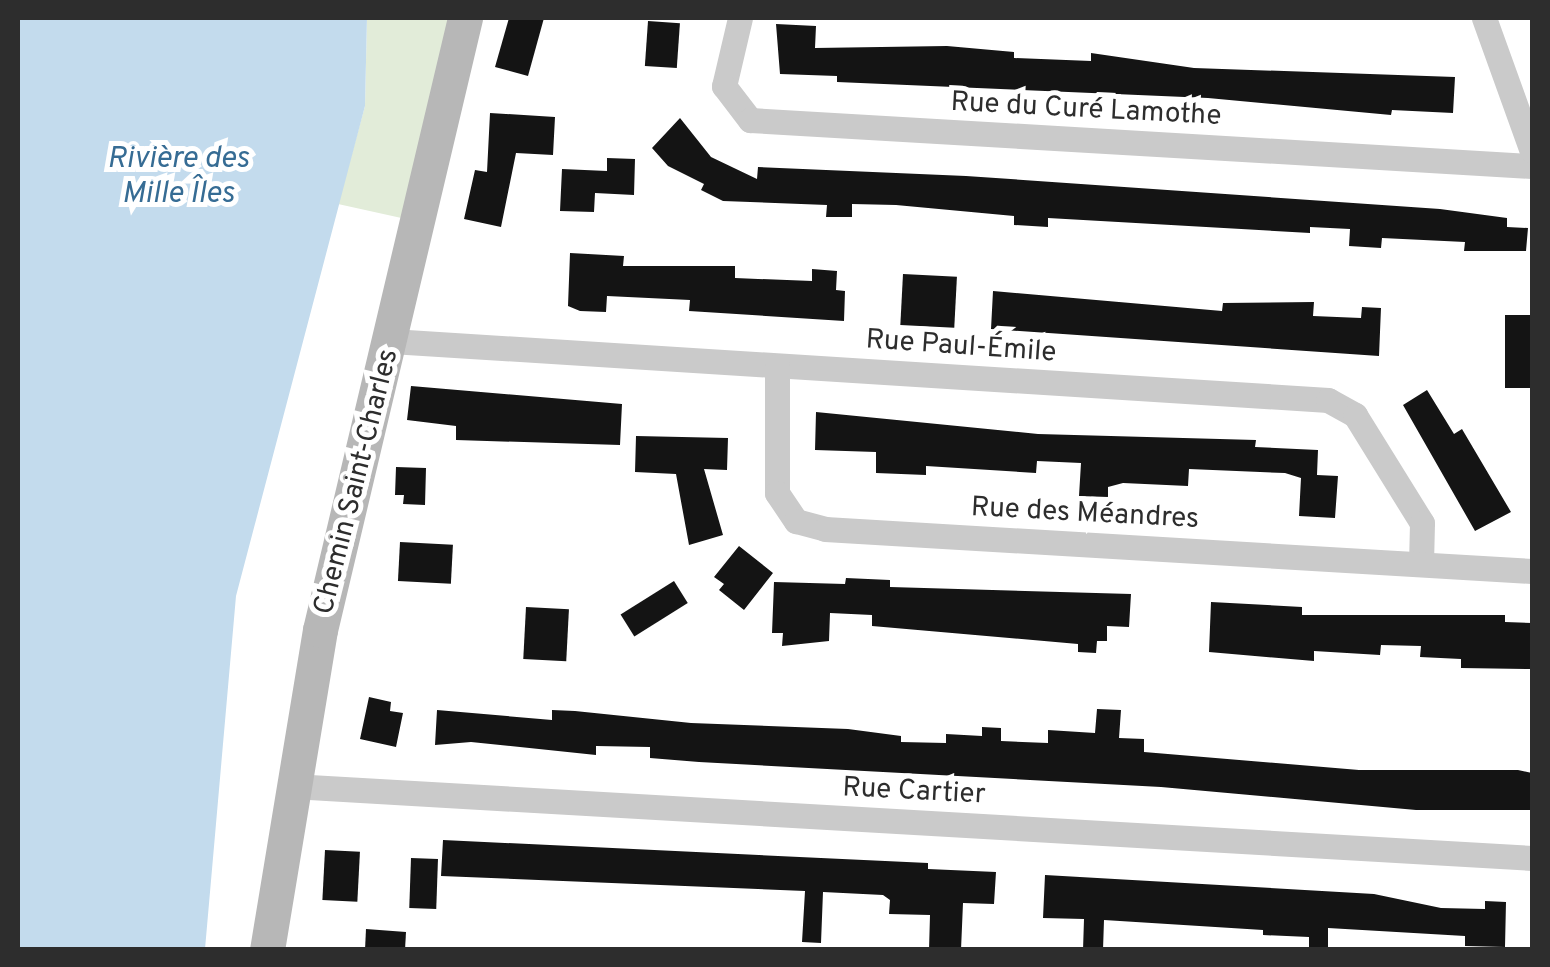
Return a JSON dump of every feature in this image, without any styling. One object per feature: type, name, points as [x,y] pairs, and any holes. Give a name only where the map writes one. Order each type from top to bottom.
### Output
[{"type":"main road","name":"Chemin Saint-Charles","points":[[267,950],[320,630],[392,341],[465,18]]},
{"type":"street","name":"Rue du Curé Lamothe","points":[[740,18],[724,86],[750,120],[1532,166]]},
{"type":"street","points":[[1484,18],[1532,152]]},
{"type":"street","name":"Rue Paul-Émile","points":[[392,341],[1328,400],[1356,415],[1422,523],[1420,564]]},
{"type":"street","name":"Rue des Méandres","points":[[777,366],[778,494],[796,521],[825,529],[1532,571]]},
{"type":"street","name":"Rue Cartier","points":[[292,786],[1532,858]]},
{"type":"green space","points":[[367,18],[465,18],[415,221],[338,204],[365,106]]},
{"type":"water","name":"Rivière des Mille Îles","points":[[18,18],[367,18],[365,106],[236,596],[205,949],[18,949]]},
{"type":"building","points":[[509,18],[544,18],[528,76],[495,67]]},
{"type":"building","points":[[648,21],[680,23],[677,68],[645,66]]},
{"type":"building","points":[[776,24],[816,26],[815,48],[947,46],[1014,52],[1014,58],[1091,61],[1091,53],[1194,68],[1455,77],[1453,113],[1392,110],[1391,115],[1208,98],[837,82],[837,76],[780,74]]},
{"type":"building","points":[[490,113],[555,117],[553,155],[516,153],[501,227],[464,219],[475,170],[487,172]]},
{"type":"building","points":[[680,118],[711,157],[757,179],[758,167],[966,176],[1440,209],[1507,218],[1507,227],[1528,228],[1526,251],[1464,251],[1465,242],[1382,238],[1381,248],[1349,246],[1350,229],[1310,227],[1310,233],[1048,218],[1048,227],[1014,225],[1014,216],[896,205],[852,204],[852,217],[826,217],[827,205],[723,201],[701,190],[704,184],[668,166],[652,148]]},
{"type":"building","points":[[607,158],[635,159],[634,195],[595,193],[594,212],[560,211],[562,169],[607,171]]},
{"type":"building","points":[[570,253],[624,256],[623,266],[735,266],[735,278],[812,281],[812,269],[837,271],[836,290],[845,291],[844,321],[689,311],[690,300],[607,296],[606,312],[580,311],[568,306]]},
{"type":"building","points":[[903,274],[957,277],[954,328],[900,325]]},
{"type":"building","points":[[993,291],[1222,311],[1223,303],[1314,302],[1313,316],[1361,318],[1362,307],[1381,308],[1379,356],[991,329]]},
{"type":"building","points":[[1505,315],[1532,315],[1532,388],[1505,388]]},
{"type":"building","points":[[411,386],[622,404],[620,445],[456,440],[456,426],[407,420]]},
{"type":"building","points":[[1427,390],[1454,434],[1462,429],[1511,512],[1475,531],[1403,405]]},
{"type":"building","points":[[816,412],[1038,434],[1256,440],[1255,447],[1318,450],[1317,475],[1338,476],[1335,518],[1299,516],[1301,478],[1285,473],[1189,469],[1188,486],[1123,483],[1108,487],[1108,497],[1079,496],[1081,463],[1037,461],[1036,473],[926,466],[926,475],[876,473],[876,452],[815,450]]},
{"type":"building","points":[[636,436],[728,438],[727,470],[704,469],[723,535],[689,545],[676,474],[635,472]]},
{"type":"building","points":[[396,467],[426,468],[425,505],[403,504],[404,495],[395,495]]},
{"type":"building","points":[[400,542],[453,545],[451,584],[398,581]]},
{"type":"building","points":[[739,546],[773,573],[744,610],[719,590],[724,584],[714,577]]},
{"type":"building","points":[[846,578],[890,580],[890,587],[1131,594],[1129,627],[1107,626],[1107,641],[1097,641],[1096,653],[1078,652],[1078,644],[872,626],[872,615],[830,613],[829,641],[782,646],[783,633],[772,633],[774,582],[845,584]]},
{"type":"building","points":[[674,581],[688,603],[634,636],[621,614]]},
{"type":"building","points":[[1211,602],[1302,607],[1302,615],[1505,615],[1505,622],[1532,623],[1532,669],[1461,668],[1461,659],[1420,657],[1421,646],[1381,645],[1380,655],[1314,651],[1314,661],[1209,652]]},
{"type":"building","points":[[526,607],[569,609],[566,661],[523,659]]},
{"type":"building","points":[[369,697],[391,702],[390,711],[403,713],[396,747],[360,739]]},
{"type":"building","points":[[1097,709],[1121,710],[1119,738],[1144,739],[1144,752],[1359,770],[1532,773],[1532,810],[1416,810],[1161,787],[699,762],[650,758],[650,747],[596,746],[596,755],[471,742],[435,745],[437,710],[552,720],[552,710],[575,711],[691,723],[848,729],[901,736],[901,742],[946,743],[946,734],[982,736],[982,727],[1001,728],[1001,741],[1048,743],[1048,730],[1095,733]]},
{"type":"building","points":[[443,840],[928,863],[928,869],[996,872],[994,904],[963,903],[961,950],[929,950],[930,915],[889,914],[890,900],[883,895],[823,892],[821,943],[802,942],[805,891],[441,876]]},
{"type":"building","points":[[325,850],[360,852],[357,902],[322,900]]},
{"type":"building","points":[[411,858],[438,859],[436,909],[409,908]]},
{"type":"building","points":[[1045,875],[1374,894],[1441,908],[1485,909],[1485,901],[1506,902],[1505,947],[1465,946],[1465,936],[1328,928],[1328,950],[1309,950],[1309,937],[1263,935],[1263,930],[1104,920],[1103,950],[1083,950],[1084,919],[1043,918]]},
{"type":"building","points":[[366,929],[406,932],[405,950],[365,950]]}]
